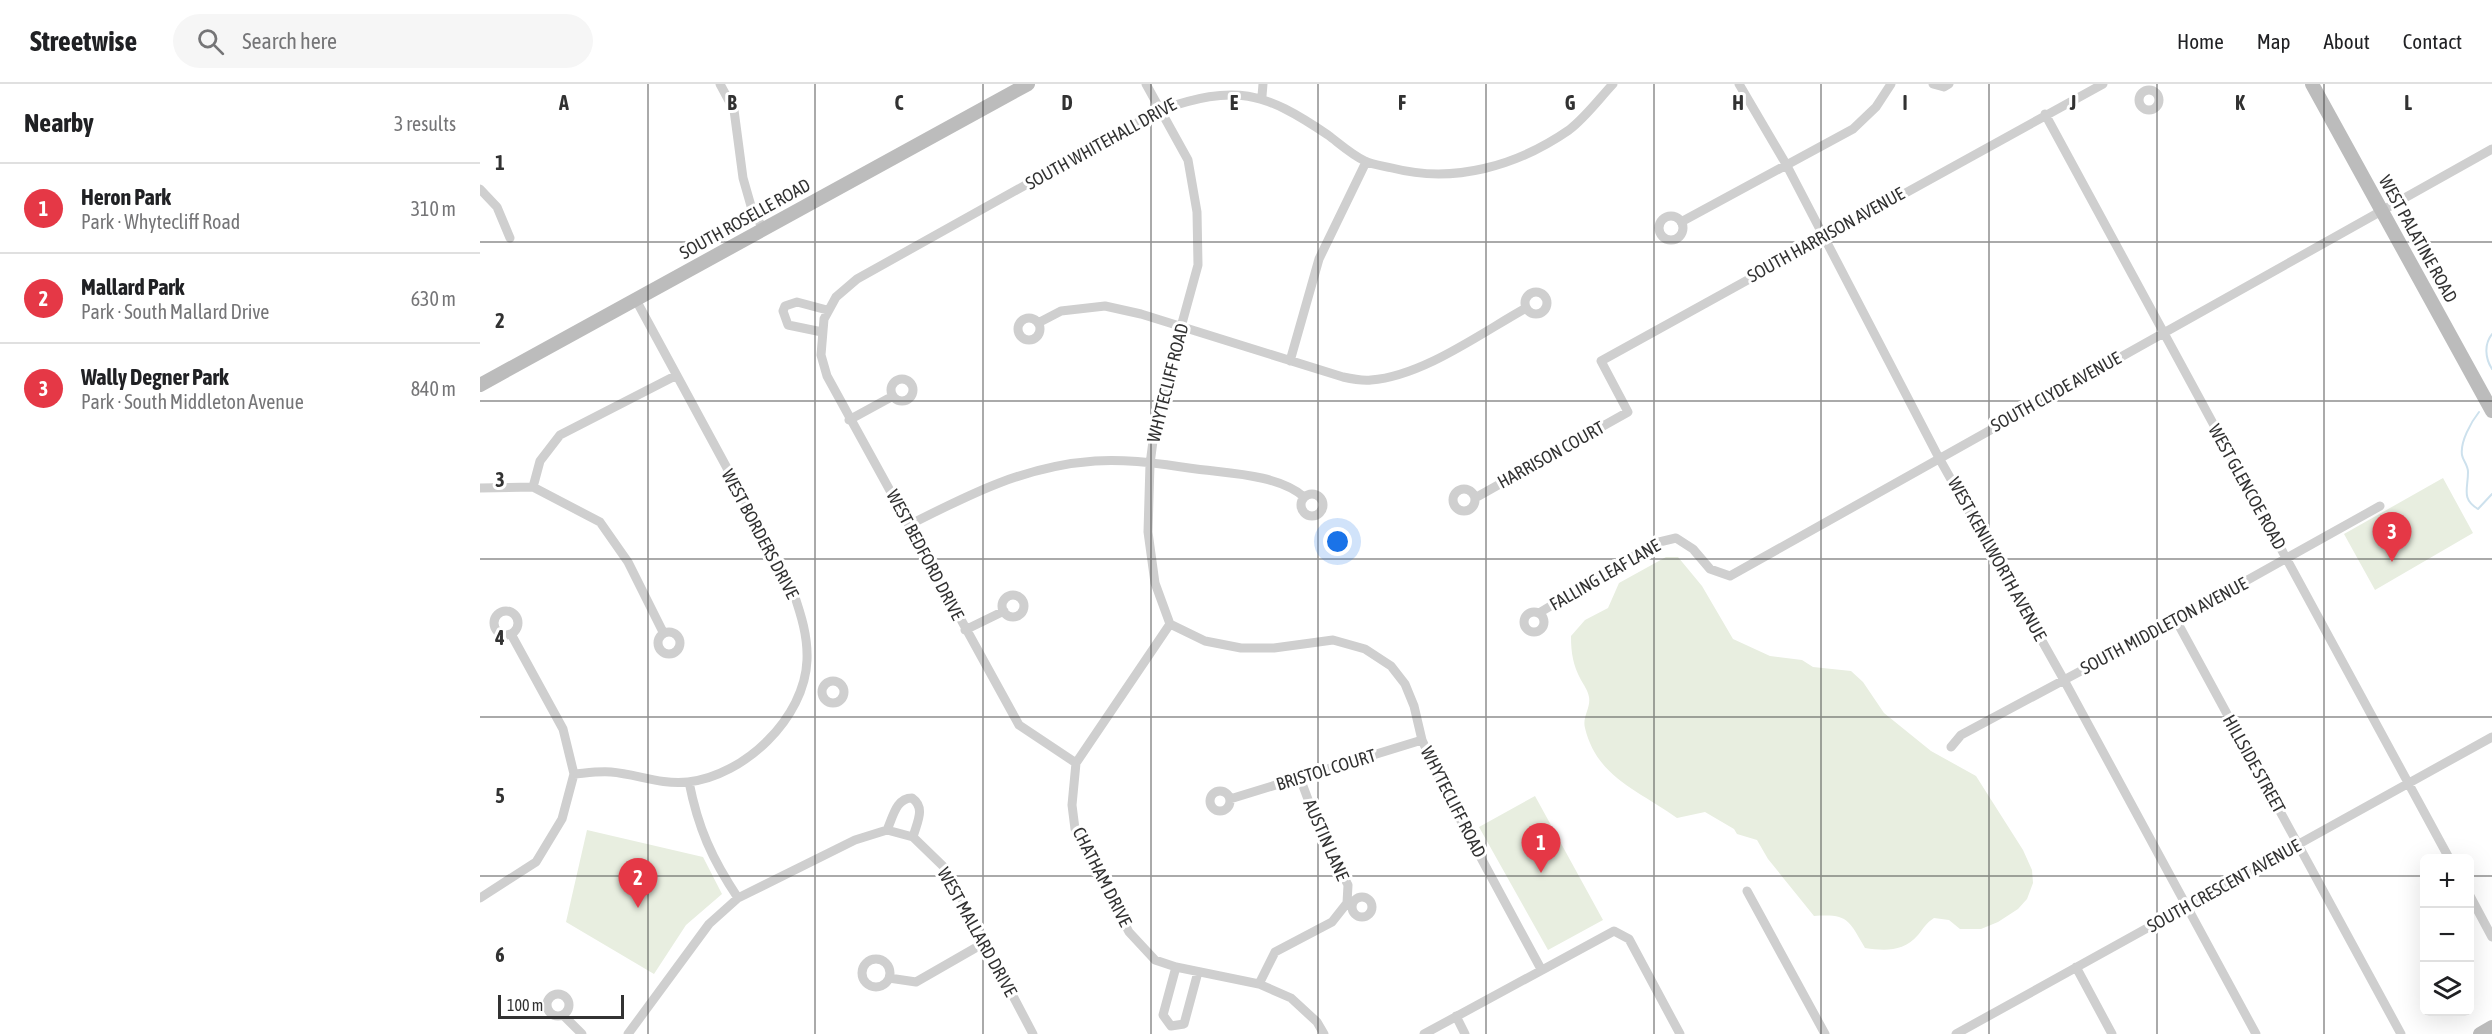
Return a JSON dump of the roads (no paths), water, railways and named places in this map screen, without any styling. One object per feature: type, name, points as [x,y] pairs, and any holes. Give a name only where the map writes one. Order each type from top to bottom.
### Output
[{"type":"main road","name":"SOUTH ROSELLE ROAD","points":[[480,385],[1028,84]]},
{"type":"main road","name":"WEST PALATINE ROAD","points":[[2312,84],[2492,411]]},
{"type":"main road","points":[[2480,1034],[2492,1027]]},
{"type":"street","points":[[720,84],[734,110],[743,178],[751,206],[763,229]]},
{"type":"street","name":"WHYTECLIFF ROAD","points":[[1146,84],[1188,160],[1197,212],[1198,265],[1156,418],[1150,464],[1148,532],[1155,583],[1170,624],[1205,641],[1242,648],[1274,648],[1333,640],[1365,649],[1391,666],[1405,684],[1414,705],[1422,740],[1446,793],[1541,969]]},
{"type":"street","points":[[1262,96],[1263,84]]},
{"type":"street","name":"SOUTH WHITEHALL DRIVE","points":[[826,315],[836,297],[857,279],[1160,110],[1192,95],[1237,88],[1289,108],[1366,162],[1412,173],[1446,176],[1478,172],[1524,156],[1570,129],[1613,84]]},
{"type":"street","name":"WEST KENILWORTH AVENUE","points":[[1739,84],[1786,164],[1939,458],[2064,680],[2256,1034]]},
{"type":"street","points":[[1681,222],[1853,129],[1876,107],[1892,84]]},
{"type":"street","points":[[1934,84],[1944,87],[1949,84]]},
{"type":"street","name":"SOUTH HARRISON AVENUE","points":[[1628,412],[1602,361],[1822,237],[2103,84]]},
{"type":"street","name":"WEST GLENCOE ROAD","points":[[2045,114],[2447,854]]},
{"type":"street","name":"SOUTH CLYDE AVENUE","points":[[1730,576],[2492,149]]},
{"type":"street","points":[[1290,361],[1318,259],[1366,162]]},
{"type":"street","points":[[480,189],[497,207],[510,238]]},
{"type":"street","name":"WEST BORDERS DRIVE","points":[[574,774],[610,772],[651,781],[689,782],[725,770],[763,747],[789,718],[807,661],[805,629],[792,588],[675,376],[636,300]]},
{"type":"street","points":[[822,332],[788,325],[783,311],[785,306],[797,302],[826,315]]},
{"type":"street","points":[[1038,323],[1061,311],[1105,306],[1141,314],[1343,377],[1369,381],[1427,364],[1526,308]]},
{"type":"street","name":"WEST BEDFORD DRIVE","points":[[826,315],[822,332],[823,366],[849,420],[911,524],[965,630],[1019,725],[1076,763]]},
{"type":"street","points":[[533,487],[540,461],[560,435],[675,376]]},
{"type":"street","points":[[849,420],[893,396]]},
{"type":"street","name":"HARRISON COURT","points":[[1475,498],[1628,412]]},
{"type":"street","points":[[911,524],[983,487],[1049,467],[1097,461],[1150,464],[1238,474],[1294,489],[1304,497]]},
{"type":"street","points":[[480,488],[533,487],[600,522],[628,562],[663,632]]},
{"type":"street","name":"SOUTH MIDDLETON AVENUE","points":[[1951,747],[1961,735],[2287,560],[2380,506]]},
{"type":"street","name":"FALLING LEAF LANE","points":[[1539,613],[1655,543],[1676,538],[1694,549],[1710,569],[1730,576]]},
{"type":"street","points":[[965,630],[1004,611]]},
{"type":"street","name":"HILLSIDE STREET","points":[[2176,620],[2401,1034]]},
{"type":"street","name":"CHATHAM DRIVE","points":[[1170,624],[1076,763],[1072,805],[1075,829],[1129,932],[1155,960],[1176,967],[1259,984],[1291,998],[1317,1022],[1324,1034]]},
{"type":"street","points":[[480,898],[536,862],[562,819],[574,774],[563,729],[512,634]]},
{"type":"street","points":[[801,685],[822,689]]},
{"type":"street","name":"SOUTH CRESCENT AVENUE","points":[[1956,1034],[1967,1031],[2076,967],[2492,737]]},
{"type":"street","name":"BRISTOL COURT","points":[[1230,799],[1422,740]]},
{"type":"street","name":"AUSTIN LANE","points":[[1259,984],[1275,952],[1332,922],[1349,904],[1348,885],[1318,826],[1300,778]]},
{"type":"street","points":[[689,782],[696,818],[714,861],[738,898]]},
{"type":"street","points":[[628,1034],[708,924],[738,898],[855,840],[887,830],[898,803],[906,798],[912,798],[918,802],[921,811],[913,837]]},
{"type":"street","name":"WEST MALLARD DRIVE","points":[[887,830],[913,837],[946,869],[1033,1034]]},
{"type":"street","points":[[1747,891],[1826,1034]]},
{"type":"street","points":[[2474,905],[2492,937]]},
{"type":"street","points":[[1424,1034],[1609,933],[1620,932],[1629,939],[1680,1034]]},
{"type":"street","points":[[889,978],[916,982],[984,943]]},
{"type":"street","points":[[1176,967],[1163,1015],[1171,1026],[1184,1024],[1198,972]]},
{"type":"street","points":[[2076,967],[2112,1034]]},
{"type":"street","points":[[563,1015],[582,1034]]},
{"type":"street","points":[[1456,1016],[1465,1034]]},
{"type":"waterway","points":[[2492,334],[2486,351],[2492,369]]},
{"type":"waterway","points":[[2479,412],[2467,432],[2462,450],[2468,470],[2467,497],[2478,509],[2492,494]]},
{"type":"place","name":"Wally Degner Park","points":[[2392,562]]},
{"type":"place","name":"Heron Park","points":[[1541,873]]},
{"type":"place","name":"Mallard Park","points":[[638,908]]}]
